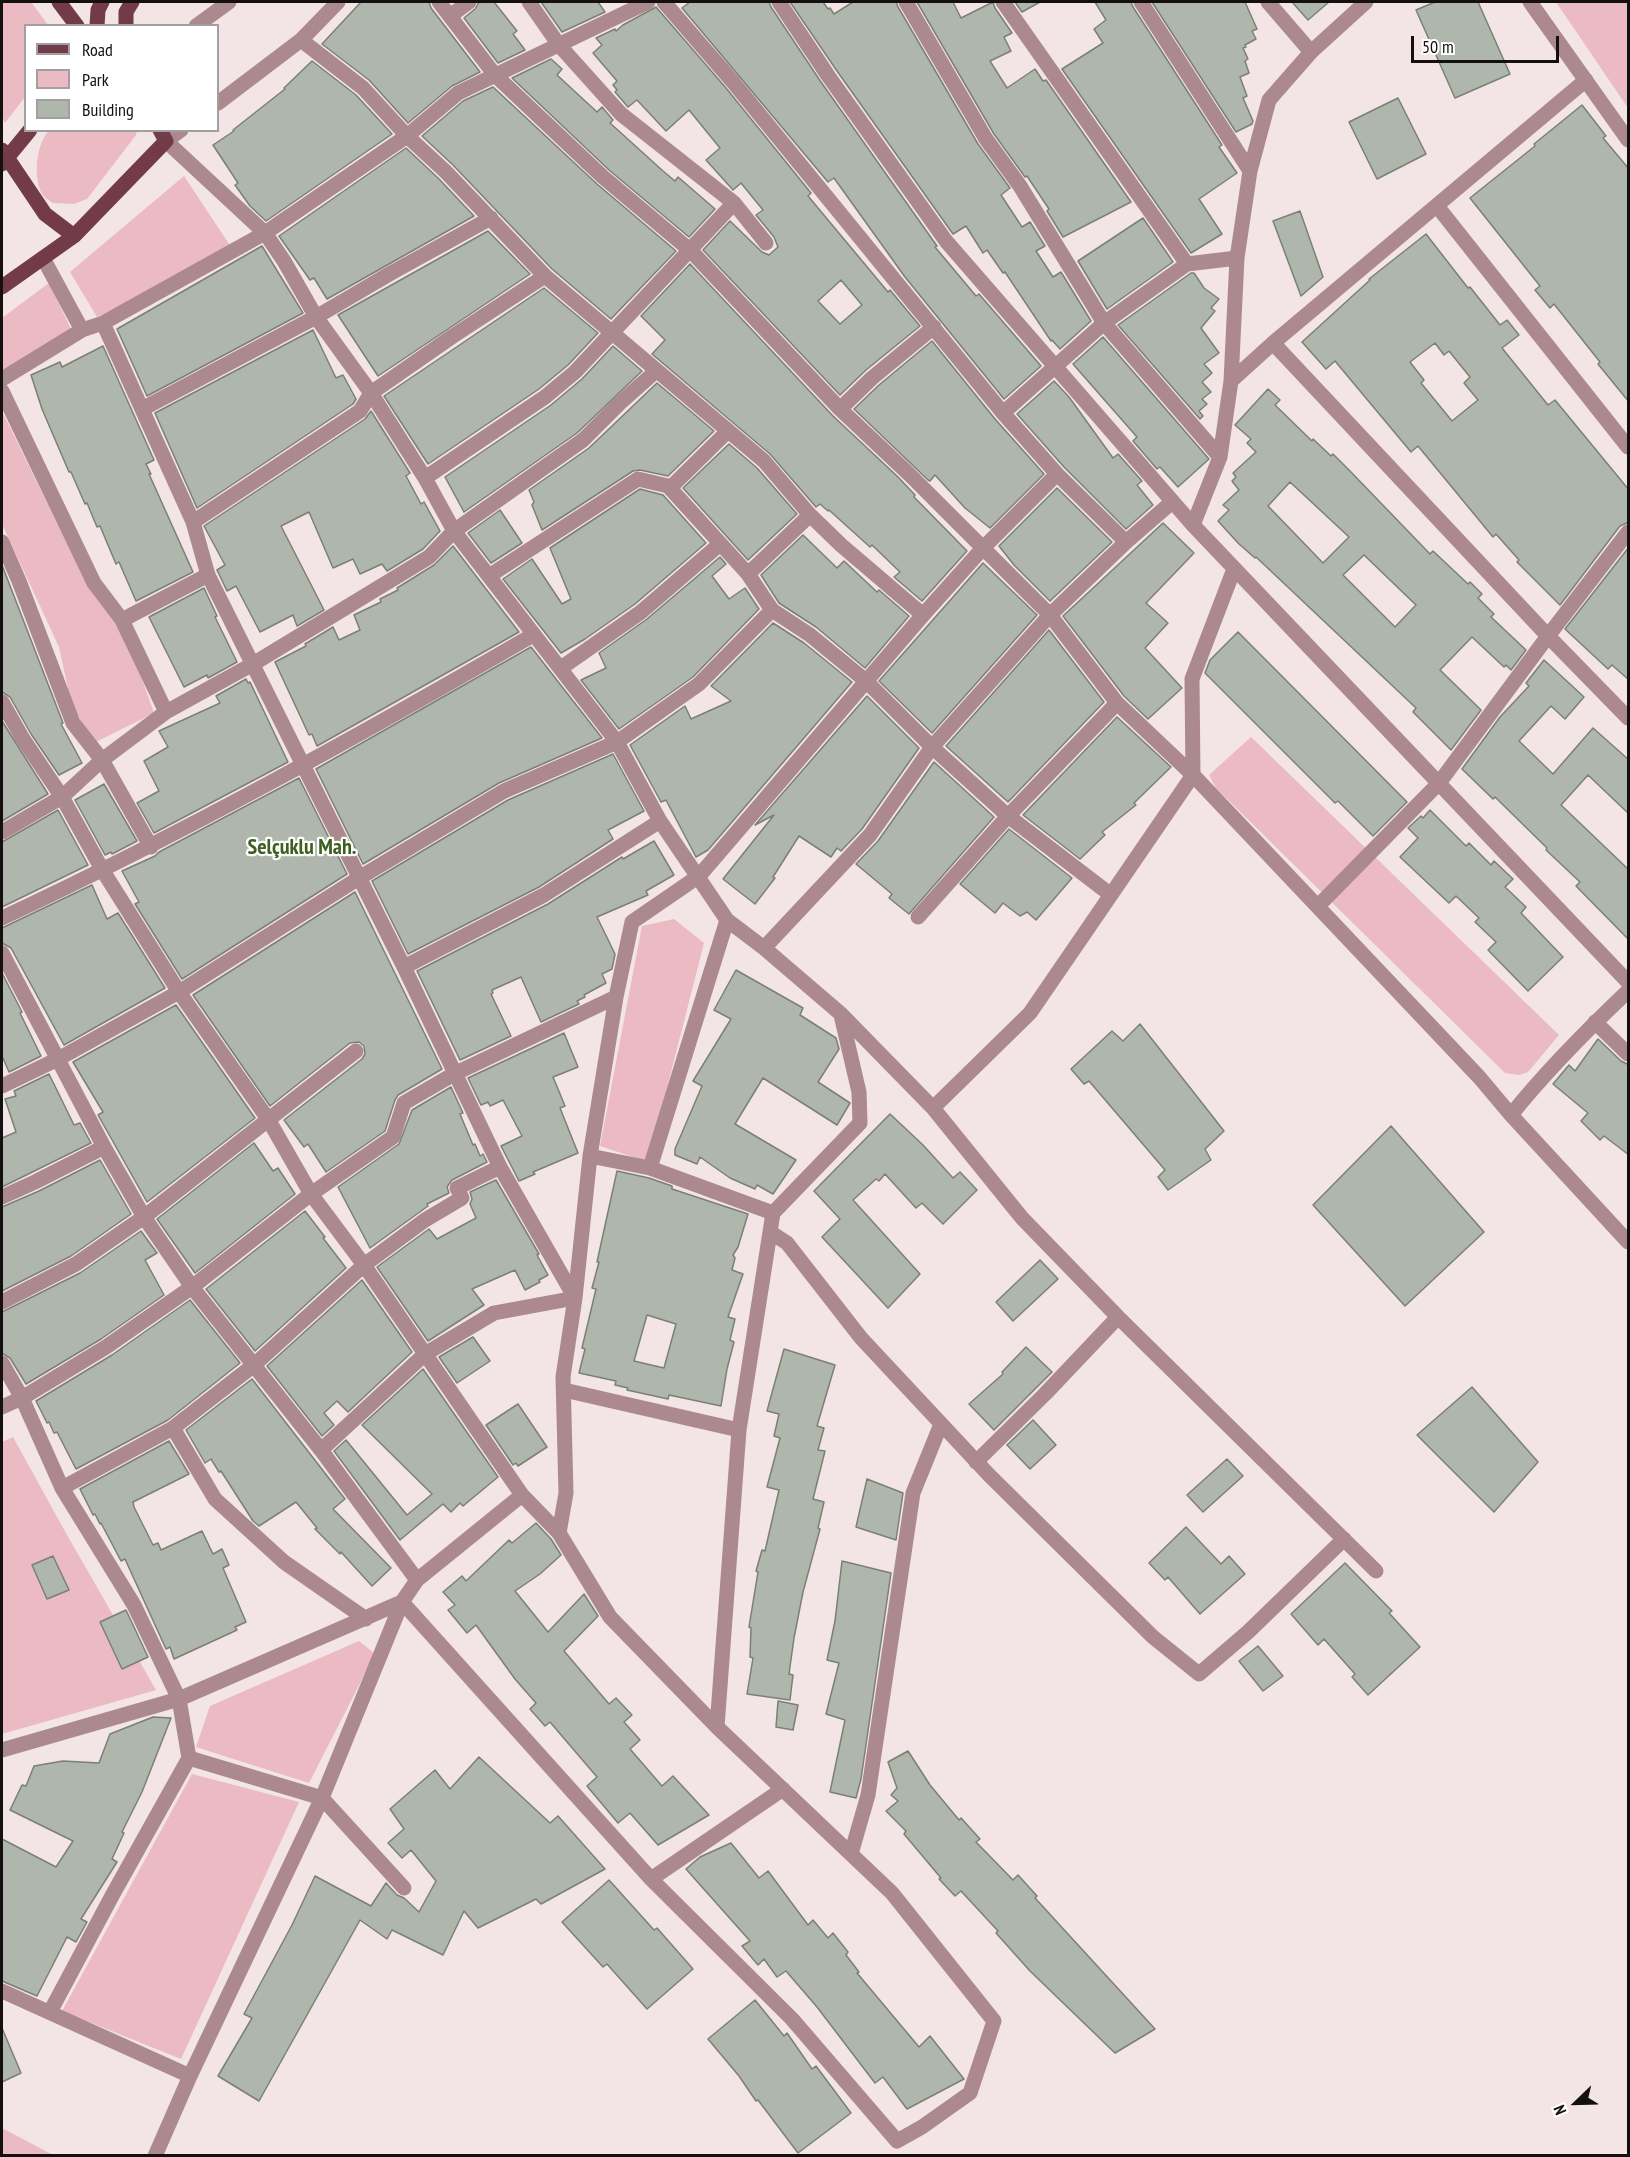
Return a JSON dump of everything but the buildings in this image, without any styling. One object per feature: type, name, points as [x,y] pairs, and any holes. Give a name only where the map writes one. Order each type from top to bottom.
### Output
[{"type":"main road","points":[[58,2],[74,24]]},
{"type":"main road","points":[[97,24],[98,10],[102,2]]},
{"type":"main road","points":[[126,24],[126,12],[132,2]]},
{"type":"main road","points":[[28,132],[3,158],[45,214],[74,236]]},
{"type":"main road","points":[[2,287],[74,236],[163,136]]},
{"type":"street","points":[[199,24],[229,2]]},
{"type":"street","points":[[219,102],[301,40],[338,2]]},
{"type":"street","points":[[439,2],[495,75],[603,177],[691,251],[840,409],[909,474],[1050,615],[1117,703],[1193,775],[1318,906],[1479,1077],[1511,1115],[1629,1242]]},
{"type":"street","points":[[450,16],[469,2]]},
{"type":"street","points":[[529,2],[559,45],[621,114],[735,203],[766,243]]},
{"type":"street","points":[[2,379],[82,330],[104,323],[265,233],[407,136],[458,93],[648,2]]},
{"type":"street","points":[[664,2],[733,82],[1003,413],[1057,474],[1126,542]]},
{"type":"street","points":[[779,2],[829,78],[945,240],[1172,502],[1234,570],[1629,982]]},
{"type":"street","points":[[906,2],[986,140],[1020,186],[1104,322],[1220,457]]},
{"type":"street","points":[[1003,2],[1186,264]]},
{"type":"street","points":[[1141,2],[1250,171]]},
{"type":"street","points":[[1268,2],[1311,52]]},
{"type":"street","points":[[1193,525],[1220,457],[1231,381],[1237,258],[1250,171],[1269,100],[1311,52],[1366,2]]},
{"type":"street","points":[[1530,2],[1629,140]]},
{"type":"street","points":[[301,40],[363,88],[545,276],[764,461],[810,514],[841,545],[923,615]]},
{"type":"street","points":[[1231,381],[1273,343],[1586,80]]},
{"type":"street","points":[[163,136],[265,233],[316,317],[371,393],[426,478],[454,531],[617,742],[660,821],[727,920],[764,948],[841,1014],[933,1108],[1022,1218],[1118,1317],[1376,1571]]},
{"type":"street","points":[[426,478],[545,397],[575,372],[735,203]]},
{"type":"street","points":[[1437,206],[1629,447]]},
{"type":"street","points":[[142,409],[316,317],[491,219]]},
{"type":"street","points":[[43,258],[82,330]]},
{"type":"street","points":[[1003,413],[1104,322],[1186,264],[1237,258]]},
{"type":"street","points":[[193,522],[360,411],[371,393],[545,276]]},
{"type":"street","points":[[104,323],[193,522],[208,575],[404,967],[500,1167],[575,1298]]},
{"type":"street","points":[[840,409],[872,378],[934,327]]},
{"type":"street","points":[[1273,343],[1548,636],[1629,718]]},
{"type":"street","points":[[2,832],[62,797],[102,760],[166,712],[252,664],[429,557],[454,531],[583,440],[656,371]]},
{"type":"street","points":[[2,391],[94,583],[122,620],[166,712]]},
{"type":"street","points":[[670,489],[728,431]]},
{"type":"street","points":[[559,1533],[566,1492],[563,1377],[575,1298],[590,1156],[616,997],[633,922],[699,876],[796,760],[923,615],[983,548],[1057,474]]},
{"type":"street","points":[[489,576],[638,479],[668,486],[748,573],[772,610],[810,635],[866,681],[932,747],[1008,816],[1111,895]]},
{"type":"street","points":[[764,948],[870,835],[932,747],[1050,615],[1126,542],[1172,502]]},
{"type":"street","points":[[748,573],[810,514]]},
{"type":"street","points":[[1318,906],[1439,783],[1548,636],[1629,532]]},
{"type":"street","points":[[2,542],[73,723],[102,760],[151,847]]},
{"type":"street","points":[[561,668],[641,612],[720,544]]},
{"type":"street","points":[[933,1108],[1030,1013],[1193,775],[1191,679],[1234,570]]},
{"type":"street","points":[[122,620],[208,575]]},
{"type":"street","points":[[2,1086],[58,1059],[179,992],[359,878],[504,791],[617,742],[699,684],[772,610]]},
{"type":"street","points":[[2,918],[151,847],[303,767],[532,634]]},
{"type":"street","points":[[2,702],[22,739],[62,797],[103,871],[179,992],[268,1119],[311,1194],[364,1265],[522,1495],[559,1533],[609,1617],[717,1727],[892,1893],[994,2021],[970,2093],[922,2127],[897,2141],[792,2019],[651,1879],[402,1602]]},
{"type":"street","points":[[918,917],[1008,816],[1117,703]]},
{"type":"street","points":[[404,967],[544,895],[660,821]]},
{"type":"street","points":[[650,1168],[727,920]]},
{"type":"street","points":[[2,953],[104,1147],[144,1217],[192,1287],[321,1450],[417,1580]]},
{"type":"street","points":[[1511,1115],[1595,1022],[1629,991]]},
{"type":"street","points":[[2,1407],[22,1398],[106,1347],[192,1287],[311,1194],[393,1137],[404,1103],[454,1074],[616,997]]},
{"type":"street","points":[[717,1727],[739,1430],[773,1213],[860,1123],[859,1092],[841,1014]]},
{"type":"street","points":[[1595,1022],[1629,1054]]},
{"type":"street","points":[[2,1302],[76,1264],[144,1217],[356,1051]]},
{"type":"street","points":[[2,1197],[104,1147]]},
{"type":"street","points":[[590,1156],[650,1168],[773,1213]]},
{"type":"street","points":[[62,1488],[173,1428],[254,1365],[364,1265],[425,1220],[462,1198],[457,1188],[500,1167]]},
{"type":"street","points":[[770,1232],[787,1243],[861,1338],[976,1462],[1153,1637],[1199,1674],[1248,1632],[1344,1539]]},
{"type":"street","points":[[321,1450],[425,1354],[494,1313],[575,1298]]},
{"type":"street","points":[[976,1462],[1046,1394],[1118,1317]]},
{"type":"street","points":[[2,1363],[22,1398],[62,1488],[134,1605],[179,1699],[189,1758],[50,2012]]},
{"type":"street","points":[[564,1390],[739,1430]]},
{"type":"street","points":[[851,1854],[868,1795],[913,1493],[941,1424]]},
{"type":"street","points":[[173,1428],[215,1498],[284,1562],[366,1619]]},
{"type":"street","points":[[155,2156],[190,2076],[322,1798],[402,1602],[417,1580],[522,1495]]},
{"type":"street","points":[[2,1750],[179,1699],[402,1602]]},
{"type":"street","points":[[189,1758],[322,1798],[404,1888]]},
{"type":"street","points":[[651,1879],[783,1789]]},
{"type":"street","points":[[2,1991],[190,2076]]},
{"type":"green space","points":[[2,2],[31,2],[47,24],[24,24],[24,98],[5,123],[2,116]]},
{"type":"green space","points":[[1556,2],[1628,2],[1628,108]]},
{"type":"green space","points":[[48,132],[137,132],[87,199],[74,204],[53,203],[43,195],[39,187],[37,161]]},
{"type":"green space","points":[[184,176],[235,253],[97,317],[70,272]]},
{"type":"green space","points":[[49,283],[71,329],[2,374],[2,318]]},
{"type":"green space","points":[[2,411],[88,587],[129,642],[154,713],[96,742],[83,725],[71,702],[59,647],[2,524]]},
{"type":"green space","points":[[1251,737],[1559,1035],[1528,1072],[1519,1075],[1505,1073],[1216,788],[1209,775]]},
{"type":"green space","points":[[674,919],[704,943],[648,1162],[600,1146],[642,926]]},
{"type":"green space","points":[[13,1437],[156,1690],[2,1734],[2,1442]]},
{"type":"green space","points":[[359,1641],[375,1654],[309,1783],[196,1747],[210,1706]]},
{"type":"green space","points":[[192,1774],[299,1802],[181,2059],[62,2011]]},
{"type":"green space","points":[[2,2128],[53,2155],[2,2155]]},
{"type":"district","name":"Selçuklu Mah.","points":[[302,848]]}]
